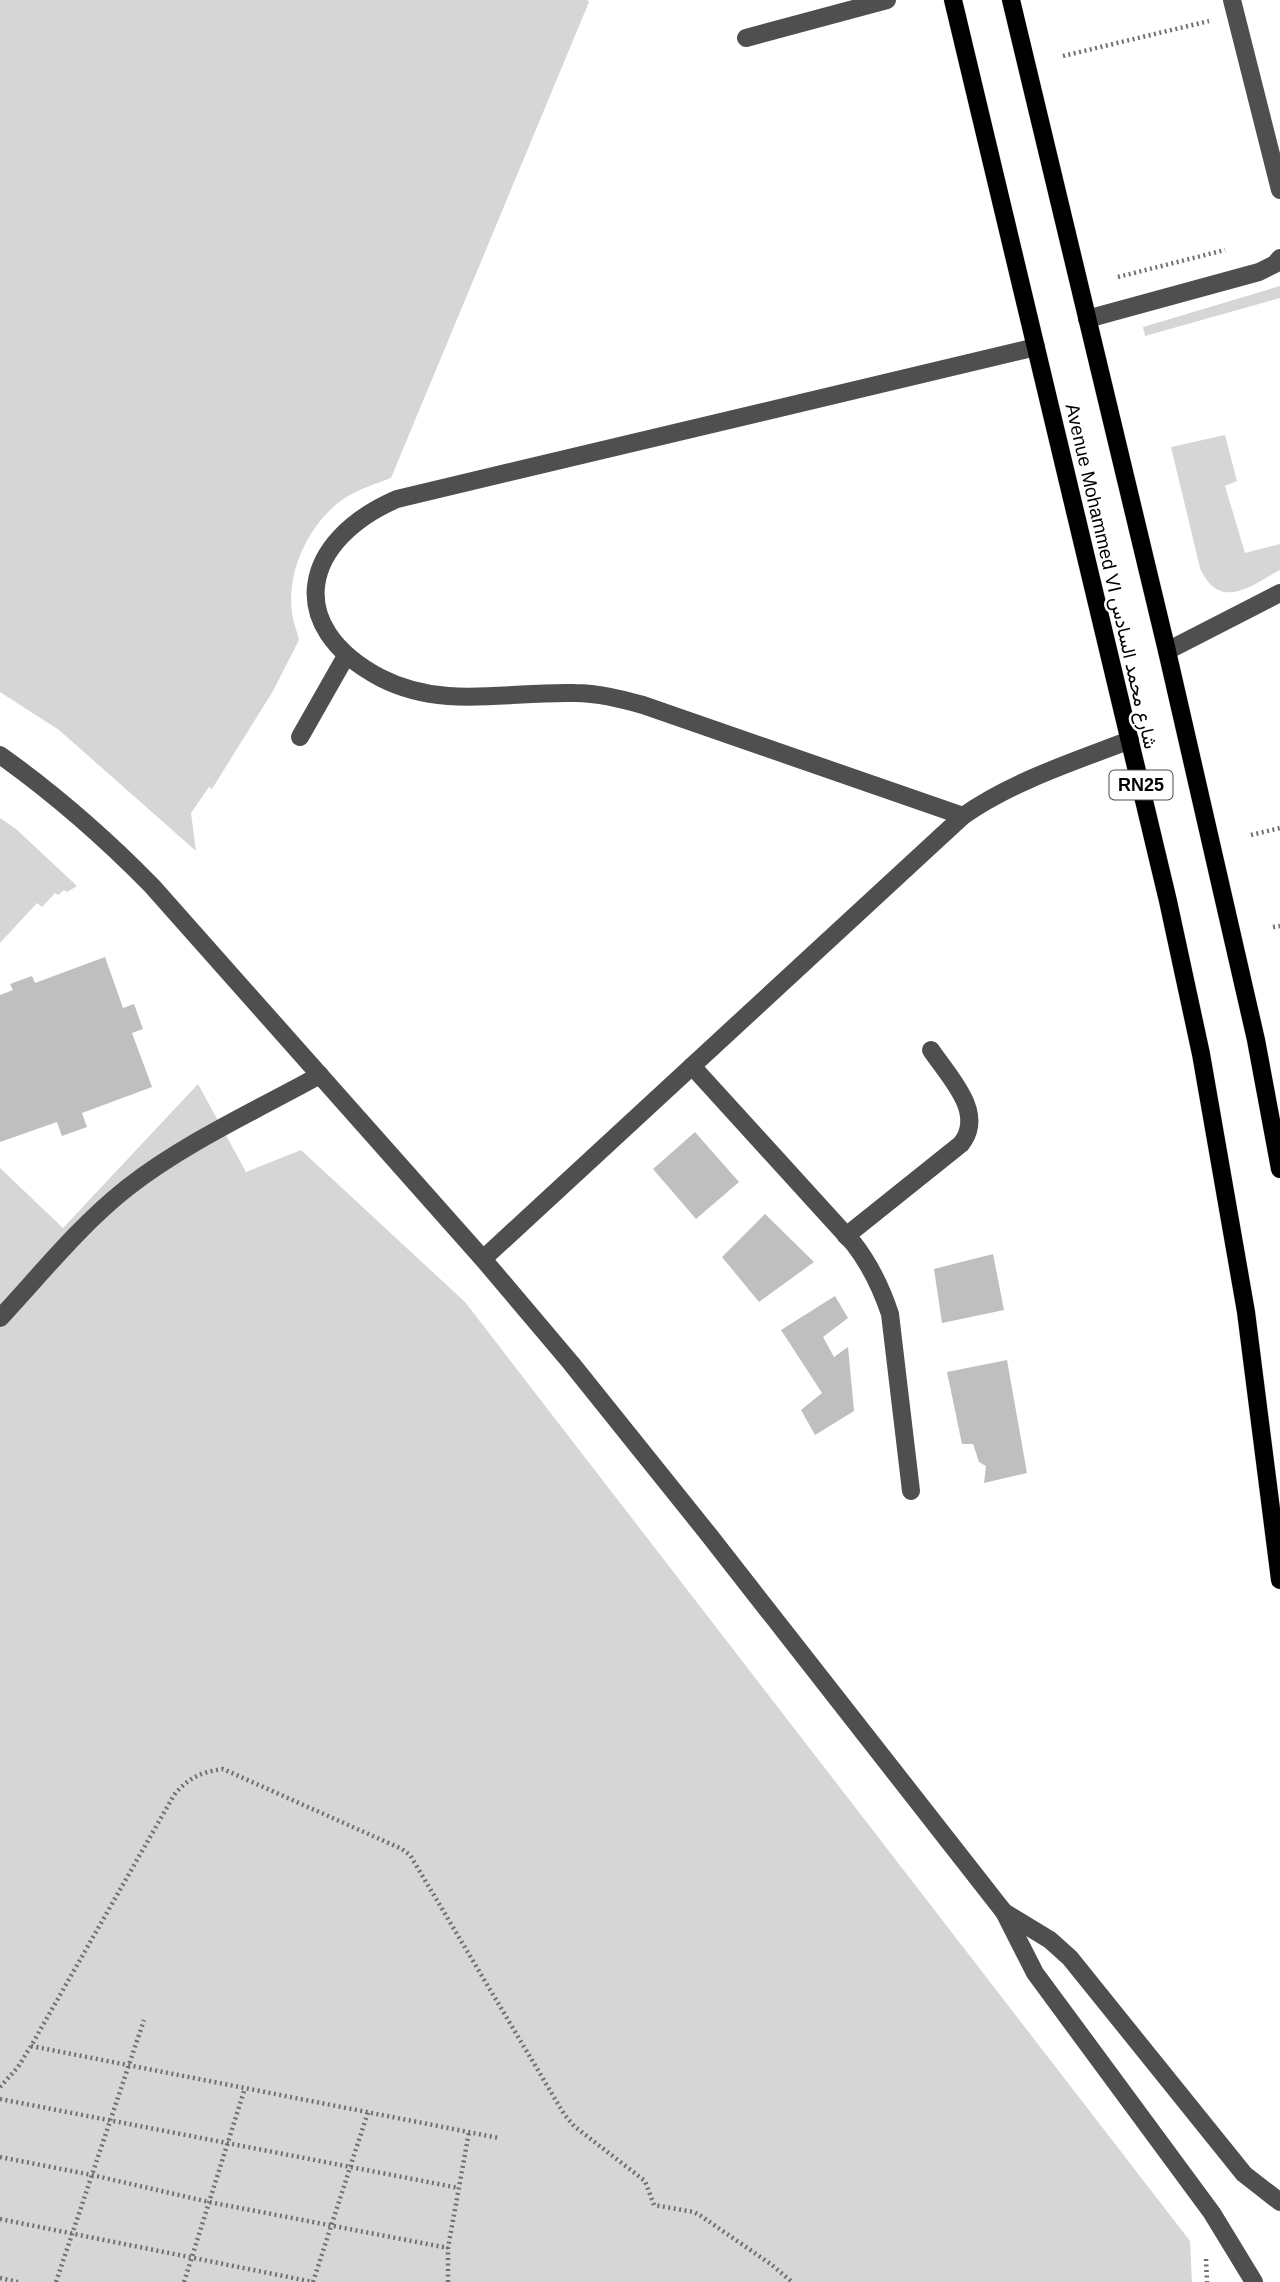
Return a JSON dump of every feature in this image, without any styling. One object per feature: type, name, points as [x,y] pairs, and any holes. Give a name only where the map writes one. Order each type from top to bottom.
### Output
[{"type":"main road","name":"Avenue Mohammed VI شارع محمد السادس","points":[[953,0],[1199,1041],[1246,1312],[1280,1580]]},
{"type":"main road","name":"Avenue Mohammed VI شارع محمد السادس","points":[[1011,0],[1167,651],[1256,1040],[1280,1169]]},
{"type":"street","points":[[746,38],[887,0]]},
{"type":"street","points":[[1234,7],[1280,190]]},
{"type":"street","points":[[1087,319],[1259,272],[1275,264],[1280,258]]},
{"type":"street","points":[[963,816],[643,705],[611,697],[578,693],[452,698],[402,687],[379,677],[346,656],[331,639],[320,619],[315,589],[316,574],[340,536],[356,520],[397,499],[1036,347]]},
{"type":"street","points":[[1167,651],[1280,593]]},
{"type":"street","points":[[300,737],[346,656]]},
{"type":"street","points":[[483,1259],[963,816],[1023,782],[1130,740]]},
{"type":"street","points":[[0,755],[106,839],[196,933],[483,1259],[632,1438],[1004,1912],[1035,1973],[1212,2213],[1254,2282]]},
{"type":"street","points":[[846,1236],[968,1136],[971,1126],[967,1105],[931,1050]]},
{"type":"street","points":[[692,1066],[870,1265],[890,1314],[911,1491]]},
{"type":"street","points":[[0,1318],[102,1209],[150,1171],[320,1075]]},
{"type":"street","points":[[1004,1912],[1050,1940],[1070,1958],[1244,2174],[1280,2202]]},
{"type":"path","points":[[1063,56],[1234,7]]},
{"type":"path","points":[[1118,276],[1232,248]]},
{"type":"path","points":[[1251,835],[1280,828]]},
{"type":"path","points":[[1273,928],[1280,926]]},
{"type":"path","points":[[0,2087],[32,2046],[174,1795],[183,1784],[195,1776],[223,1769],[402,1849],[410,1855],[568,2120],[645,2180],[654,2205],[694,2212],[772,2265],[792,2282]]},
{"type":"path","points":[[56,2282],[144,2020]]},
{"type":"path","points":[[32,2046],[499,2138]]},
{"type":"path","points":[[184,2282],[246,2088]]},
{"type":"path","points":[[0,2099],[459,2188]]},
{"type":"path","points":[[0,2219],[313,2282],[368,2112]]},
{"type":"path","points":[[448,2282],[448,2248],[469,2132]]},
{"type":"path","points":[[0,2157],[209,2202],[448,2248]]},
{"type":"path","points":[[1206,2258],[1207,2282]]},
{"type":"path","points":[[0,2278],[18,2282]]},
{"type":"shaded area","points":[[0,0],[589,2],[391,478],[356,492],[332,508],[311,533],[303,548],[291,597],[299,640],[273,691],[212,789],[209,787],[191,813],[196,851],[59,730],[0,692]]},
{"type":"shaded area","points":[[1280,286],[1280,298],[1145,336],[1143,327]]},
{"type":"shaded area","points":[[1225,435],[1237,481],[1225,486],[1245,553],[1280,544],[1280,570],[1236,592],[1217,589],[1200,568],[1171,447]]},
{"type":"shaded area","points":[[0,818],[16,829],[77,886],[58,895],[55,893],[42,907],[37,903],[0,943]]},
{"type":"shaded area","points":[[198,1084],[246,1172],[301,1150],[465,1302],[1190,2241],[1192,2282],[0,2282],[0,1168],[63,1228]]},
{"type":"building","points":[[105,957],[123,1008],[134,1004],[143,1029],[132,1033],[152,1087],[82,1113],[87,1127],[62,1136],[57,1122],[0,1142],[0,995],[13,990],[10,984],[32,976],[35,983]]},
{"type":"building","points":[[695,1132],[739,1182],[696,1219],[653,1169]]},
{"type":"building","points":[[765,1214],[814,1262],[759,1302],[722,1257]]},
{"type":"building","points":[[993,1254],[1004,1310],[942,1323],[934,1269]]},
{"type":"building","points":[[835,1296],[848,1318],[823,1337],[834,1357],[848,1347],[854,1411],[815,1435],[801,1410],[822,1393],[781,1330]]},
{"type":"building","points":[[1007,1360],[1027,1473],[984,1483],[986,1466],[979,1462],[973,1444],[962,1444],[947,1372]]}]
